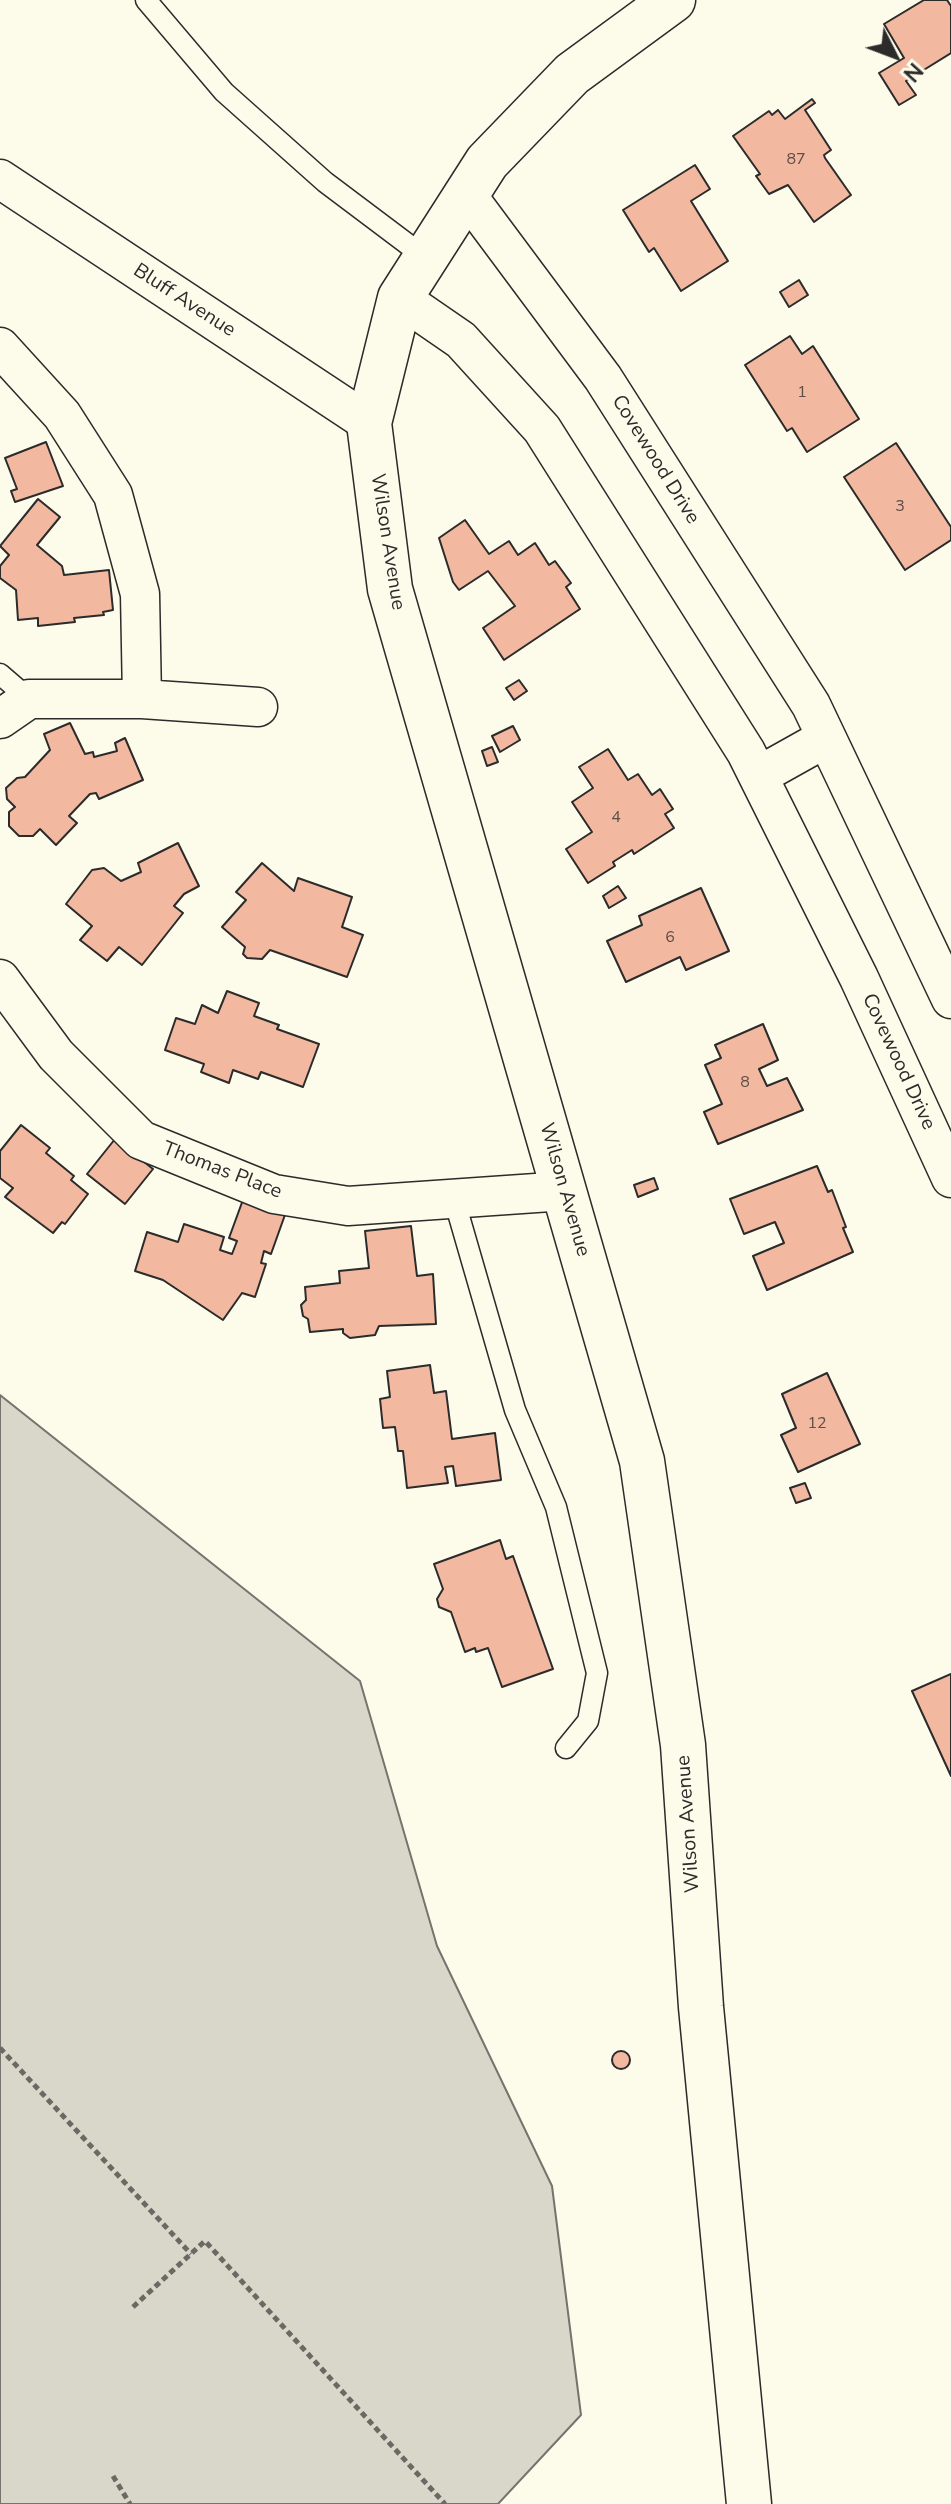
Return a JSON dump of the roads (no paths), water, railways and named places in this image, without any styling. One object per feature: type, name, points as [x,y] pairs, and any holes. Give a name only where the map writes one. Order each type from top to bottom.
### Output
[{"type":"main road","name":"Wilson Avenue","points":[[673,0],[572,74],[487,162],[400,298],[369,423],[390,589],[642,1461],[683,1745],[701,2007],[749,2504]]},
{"type":"street","name":"Bluff Avenue","points":[[0,179],[369,423]]},
{"type":"street","name":"Covewood Drive","points":[[466,194],[603,378],[811,705],[951,999]]},
{"type":"street","name":"Covewood Drive","points":[[400,298],[461,340],[542,429],[746,752],[859,978],[951,1178]]},
{"type":"street","points":[[0,347],[62,415],[113,495],[140,594],[142,699]]},
{"type":"street","points":[[15,709],[142,699],[258,707]]},
{"type":"street","points":[[758,776],[826,738]]},
{"type":"street","name":"Thomas Place","points":[[0,979],[56,1055],[141,1140],[274,1194],[348,1206],[565,1191]]},
{"type":"lane","points":[[146,0],[224,92],[325,182],[426,258]]},
{"type":"lane","points":[[0,674],[15,709]]},
{"type":"lane","points":[[454,1199],[515,1410],[556,1507],[597,1673],[588,1721],[566,1748]]}]
